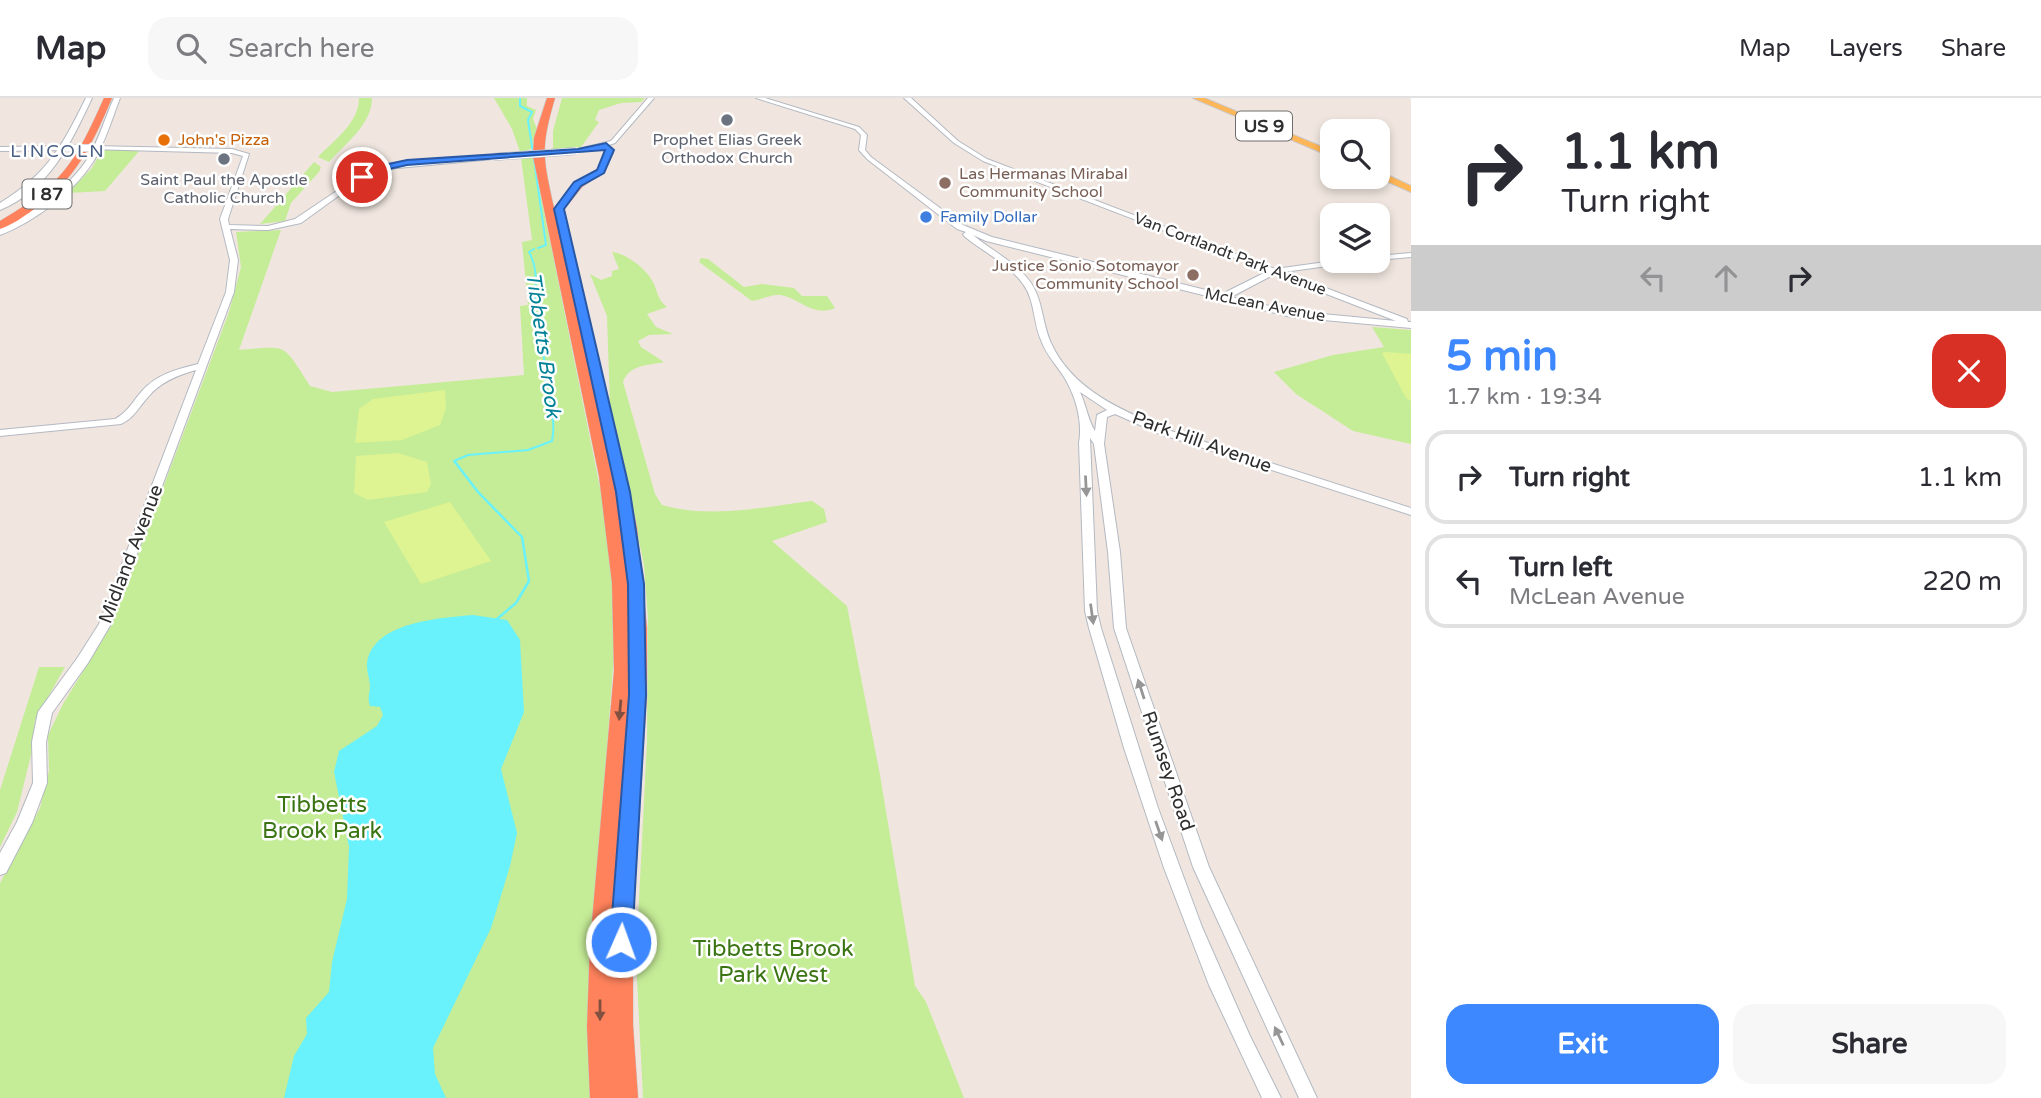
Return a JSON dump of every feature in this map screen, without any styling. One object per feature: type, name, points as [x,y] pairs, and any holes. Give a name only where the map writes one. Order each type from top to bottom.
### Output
[{"type":"highway","name":"I 87","points":[[0,218],[42,188],[70,156],[99,98]]},
{"type":"highway","name":"I 87","points":[[0,226],[50,191],[76,164],[108,98]]},
{"type":"highway","points":[[551,98],[538,144],[538,159],[610,490],[623,603],[622,695],[602,944],[600,1027],[603,1098]]},
{"type":"highway","points":[[558,98],[548,150],[623,492],[636,584],[638,683],[621,942],[625,1098]]},
{"type":"highway","points":[[49,202],[68,180],[76,164]]},
{"type":"highway","points":[[560,199],[601,172]]},
{"type":"highway","points":[[560,199],[576,186]]},
{"type":"highway","points":[[0,209],[42,188]]},
{"type":"main road","points":[[0,209],[42,179],[57,162],[89,98]]},
{"type":"main road","points":[[0,232],[49,202],[80,173],[117,98]]},
{"type":"main road","name":"US 9","points":[[1197,98],[1320,149]]},
{"type":"main road","points":[[1406,183],[1411,189]]},
{"type":"street","points":[[0,149],[153,148],[245,153],[248,157],[225,215],[225,227],[268,228],[298,221],[366,174],[390,166],[576,151],[606,146],[615,141],[651,98]]},
{"type":"street","name":"McLean Avenue","points":[[759,98],[858,129],[864,137],[862,150],[867,157],[960,227],[993,240],[1222,298],[1310,316],[1411,325]]},
{"type":"street","name":"Van Cortlandt Park Avenue","points":[[907,98],[956,142],[985,160],[1411,325]]},
{"type":"street","points":[[601,172],[610,152],[606,146]]},
{"type":"street","name":"Midland Avenue","points":[[0,868],[24,823],[40,783],[39,742],[45,712],[83,660],[104,624],[233,281],[234,260],[225,227]]},
{"type":"street","points":[[960,227],[985,249],[993,240]]},
{"type":"street","name":"Park Hill Avenue","points":[[985,249],[1027,283],[1040,314],[1046,342],[1070,381],[1116,410],[1164,432],[1411,512]]},
{"type":"street","points":[[1390,257],[1411,255]]},
{"type":"street","points":[[1222,298],[1275,271],[1320,265]]},
{"type":"street","points":[[0,433],[113,423],[132,414],[147,391],[160,381],[202,366]]},
{"type":"street","name":"Rumsey Road","points":[[1070,381],[1083,409],[1088,428],[1099,444],[1114,552],[1120,628],[1201,867],[1308,1098]]},
{"type":"street","points":[[1099,444],[1102,415],[1116,410]]},
{"type":"street","name":"Rumsey Road","points":[[1088,428],[1084,443],[1091,611],[1095,628],[1128,742],[1181,891],[1243,1044],[1272,1098]]},
{"type":"green space","points":[[359,98],[372,98],[363,125],[329,162],[318,157],[350,123],[358,107]]},
{"type":"green space","points":[[494,98],[527,98],[527,106],[536,110],[533,119],[537,129],[531,149],[520,152],[512,129]]},
{"type":"green space","points":[[562,98],[645,98],[641,102],[621,103],[599,110],[595,120],[599,122],[581,147],[553,150],[553,131]]},
{"type":"green space","points":[[102,150],[140,150],[105,191],[68,193],[92,168]]},
{"type":"green space","name":"Tibbetts Brook Park","points":[[533,157],[612,547],[614,653],[588,1005],[592,1098],[0,1098],[0,883],[40,808],[49,771],[48,735],[63,704],[111,626],[229,312],[241,267],[236,232],[281,230],[239,350],[283,350],[310,386],[332,392],[524,375],[520,306],[528,305],[522,242],[532,240],[521,158]]},
{"type":"green space","points":[[314,162],[321,167],[319,172],[291,203],[285,221],[260,224]]},
{"type":"green space","name":"Tibbetts Brook Park West","points":[[612,252],[629,258],[650,277],[659,298],[667,307],[647,314],[656,327],[673,334],[649,335],[638,341],[641,347],[664,362],[635,369],[623,382],[655,494],[662,505],[717,511],[812,501],[824,509],[827,522],[772,541],[847,606],[880,775],[915,986],[926,1002],[964,1098],[643,1098],[636,959],[647,741],[648,618],[644,565],[610,406],[607,316],[590,274],[601,280],[612,276],[612,271],[619,269]]},
{"type":"green space","points":[[701,258],[708,259],[744,287],[762,284],[794,288],[802,296],[827,296],[835,308],[813,309],[780,295],[752,301],[699,262]]},
{"type":"green space","points":[[1372,327],[1411,330],[1411,444],[1353,431],[1296,394],[1274,372],[1333,355],[1384,347]]},
{"type":"green space","points":[[1382,353],[1411,354],[1411,401],[1406,398]]},
{"type":"green space","points":[[445,390],[446,408],[440,425],[402,440],[355,443],[359,409],[373,399]]},
{"type":"green space","points":[[398,453],[427,462],[431,484],[427,492],[368,500],[354,493],[356,456]]},
{"type":"green space","points":[[450,502],[491,561],[421,584],[384,522]]},
{"type":"green space","points":[[39,667],[65,667],[35,720],[31,755],[17,812],[0,847],[0,790]]},
{"type":"water","points":[[473,615],[507,620],[520,640],[524,712],[501,769],[517,833],[510,866],[491,928],[433,1048],[435,1074],[446,1098],[284,1098],[294,1056],[307,1034],[306,1018],[329,992],[332,962],[347,899],[349,847],[334,772],[339,751],[377,726],[383,715],[380,707],[370,706],[369,703],[368,658],[374,646],[398,629],[429,620]]},
{"type":"waterway","name":"Tibbetts Brook","points":[[520,98],[520,106],[532,112],[528,120],[533,153]]},
{"type":"waterway","name":"Tibbetts Brook","points":[[534,159],[546,245],[538,248]]},
{"type":"waterway","name":"Tibbetts Brook","points":[[455,462],[468,455],[528,450],[552,441],[553,420],[535,312],[535,272],[529,252],[534,249]]},
{"type":"waterway","name":"Tibbetts Brook","points":[[455,462],[478,492],[522,537],[529,581],[516,603],[497,619]]},
{"type":"place","name":"Prophet Elias Greek Orthodox Church","points":[[727,120]]},
{"type":"place","name":"John's Pizza","points":[[164,140]]},
{"type":"place","name":"Saint Paul the Apostle Catholic Church","points":[[224,159]]},
{"type":"place","name":"Las Hermanas Mirabal Community School","points":[[945,183]]},
{"type":"place","name":"Family Dollar","points":[[926,217]]},
{"type":"place","name":"Justice Sonio Sotomayor Community School","points":[[1193,275]]},
{"type":"district","name":"LINCOLN","points":[[58,151]]},
{"type":"route","points":[[362,177],[372,171],[407,163],[578,151],[606,146],[610,150],[601,172],[578,184],[563,200],[559,209],[623,492],[636,584],[638,695],[621,942]]}]
